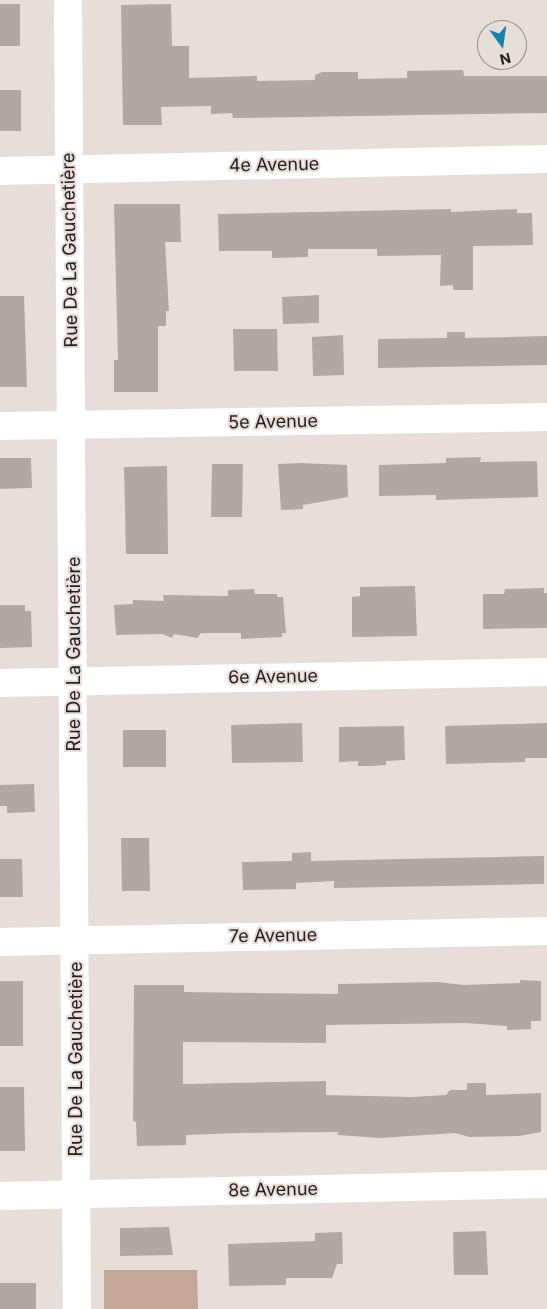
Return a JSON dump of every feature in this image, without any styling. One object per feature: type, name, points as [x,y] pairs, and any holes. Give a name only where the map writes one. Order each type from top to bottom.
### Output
[{"type":"street","name":"Rue De La Gauchetière","points":[[68,0],[73,425],[77,1309]]},
{"type":"street","name":"4e Avenue","points":[[0,170],[547,160]]},
{"type":"street","name":"5e Avenue","points":[[0,426],[547,418]]},
{"type":"street","name":"6e Avenue","points":[[0,683],[547,672]]},
{"type":"street","name":"7e Avenue","points":[[0,942],[547,931]]},
{"type":"street","name":"8e Avenue","points":[[0,1196],[547,1184]]},
{"type":"shaded area","points":[[104,1270],[197,1270],[198,1309],[104,1309]]},
{"type":"building","points":[[0,4],[20,4],[20,46],[0,46]]},
{"type":"building","points":[[171,4],[172,46],[189,46],[189,78],[257,76],[257,81],[315,80],[315,75],[322,72],[358,72],[358,79],[407,78],[407,71],[463,70],[464,76],[547,76],[547,113],[233,118],[232,113],[211,114],[211,106],[161,107],[162,125],[123,125],[121,5]]},
{"type":"building","points":[[0,90],[21,90],[21,131],[0,131]]},
{"type":"building","points":[[114,204],[180,204],[181,242],[165,242],[169,311],[166,311],[166,326],[158,326],[158,392],[114,392],[114,360],[118,360]]},
{"type":"building","points":[[451,209],[451,212],[517,209],[517,213],[532,213],[533,245],[473,246],[473,290],[453,290],[453,285],[440,286],[441,255],[377,256],[377,249],[308,249],[308,257],[272,258],[272,251],[219,251],[218,214]]},
{"type":"building","points":[[319,295],[319,323],[283,324],[282,297]]},
{"type":"building","points":[[0,296],[24,296],[27,387],[0,387]]},
{"type":"building","points":[[233,329],[277,329],[278,371],[234,371]]},
{"type":"building","points":[[447,332],[465,332],[465,338],[547,336],[547,365],[378,368],[378,339],[447,338]]},
{"type":"building","points":[[343,335],[344,375],[313,376],[312,337]]},
{"type":"building","points":[[481,457],[480,462],[537,461],[538,497],[436,500],[436,495],[379,496],[379,465],[446,463],[446,458]]},
{"type":"building","points":[[0,458],[31,458],[32,488],[0,489]]},
{"type":"building","points":[[212,464],[243,464],[242,517],[211,517]]},
{"type":"building","points":[[278,464],[347,465],[348,497],[303,505],[303,509],[281,510]]},
{"type":"building","points":[[167,466],[168,554],[126,554],[124,467]]},
{"type":"building","points":[[415,586],[417,636],[352,637],[352,597],[360,596],[360,587]]},
{"type":"building","points":[[544,588],[544,593],[547,593],[547,628],[483,629],[483,594],[504,594],[505,589]]},
{"type":"building","points":[[254,589],[255,594],[277,594],[277,597],[283,597],[286,633],[282,633],[282,637],[241,639],[241,633],[201,633],[197,638],[174,634],[172,638],[162,634],[116,635],[114,605],[133,604],[133,600],[164,601],[163,595],[228,596],[228,590]]},
{"type":"building","points":[[0,605],[25,605],[25,611],[31,611],[32,647],[0,648]]},
{"type":"building","points":[[302,723],[303,762],[232,763],[231,725]]},
{"type":"building","points":[[547,723],[547,758],[525,758],[525,762],[446,764],[445,726]]},
{"type":"building","points":[[404,726],[405,760],[386,761],[386,765],[372,766],[358,766],[358,761],[339,762],[339,727]]},
{"type":"building","points":[[123,730],[166,730],[166,767],[123,767]]},
{"type":"building","points":[[34,784],[35,812],[7,813],[7,806],[0,806],[0,785]]},
{"type":"building","points":[[121,838],[149,838],[150,891],[122,891]]},
{"type":"building","points":[[311,852],[311,861],[544,856],[544,884],[334,888],[334,881],[296,883],[296,889],[243,890],[242,862],[292,861],[292,853]]},
{"type":"building","points":[[0,859],[22,859],[23,897],[0,897]]},
{"type":"building","points":[[520,980],[541,981],[541,1021],[531,1021],[531,1029],[507,1030],[507,1026],[465,1023],[326,1025],[326,1043],[183,1042],[183,1084],[326,1081],[326,1095],[412,1097],[446,1095],[450,1090],[467,1090],[467,1083],[486,1083],[486,1095],[541,1093],[541,1132],[519,1136],[469,1137],[455,1133],[380,1138],[337,1135],[338,1132],[238,1133],[186,1135],[186,1145],[137,1146],[136,1122],[133,1121],[134,985],[184,985],[184,992],[338,994],[338,984],[437,982],[464,985],[520,983]]},
{"type":"building","points":[[0,981],[23,981],[23,1046],[0,1046]]},
{"type":"building","points":[[0,1087],[24,1087],[25,1151],[0,1151]]},
{"type":"building","points":[[169,1227],[173,1255],[120,1256],[120,1228]]},
{"type":"building","points":[[486,1231],[488,1275],[454,1275],[453,1232]]},
{"type":"building","points":[[342,1232],[343,1264],[337,1264],[332,1278],[286,1278],[286,1285],[229,1286],[228,1244],[315,1241],[315,1233]]},
{"type":"building","points":[[0,1283],[36,1283],[36,1309],[0,1309]]}]
